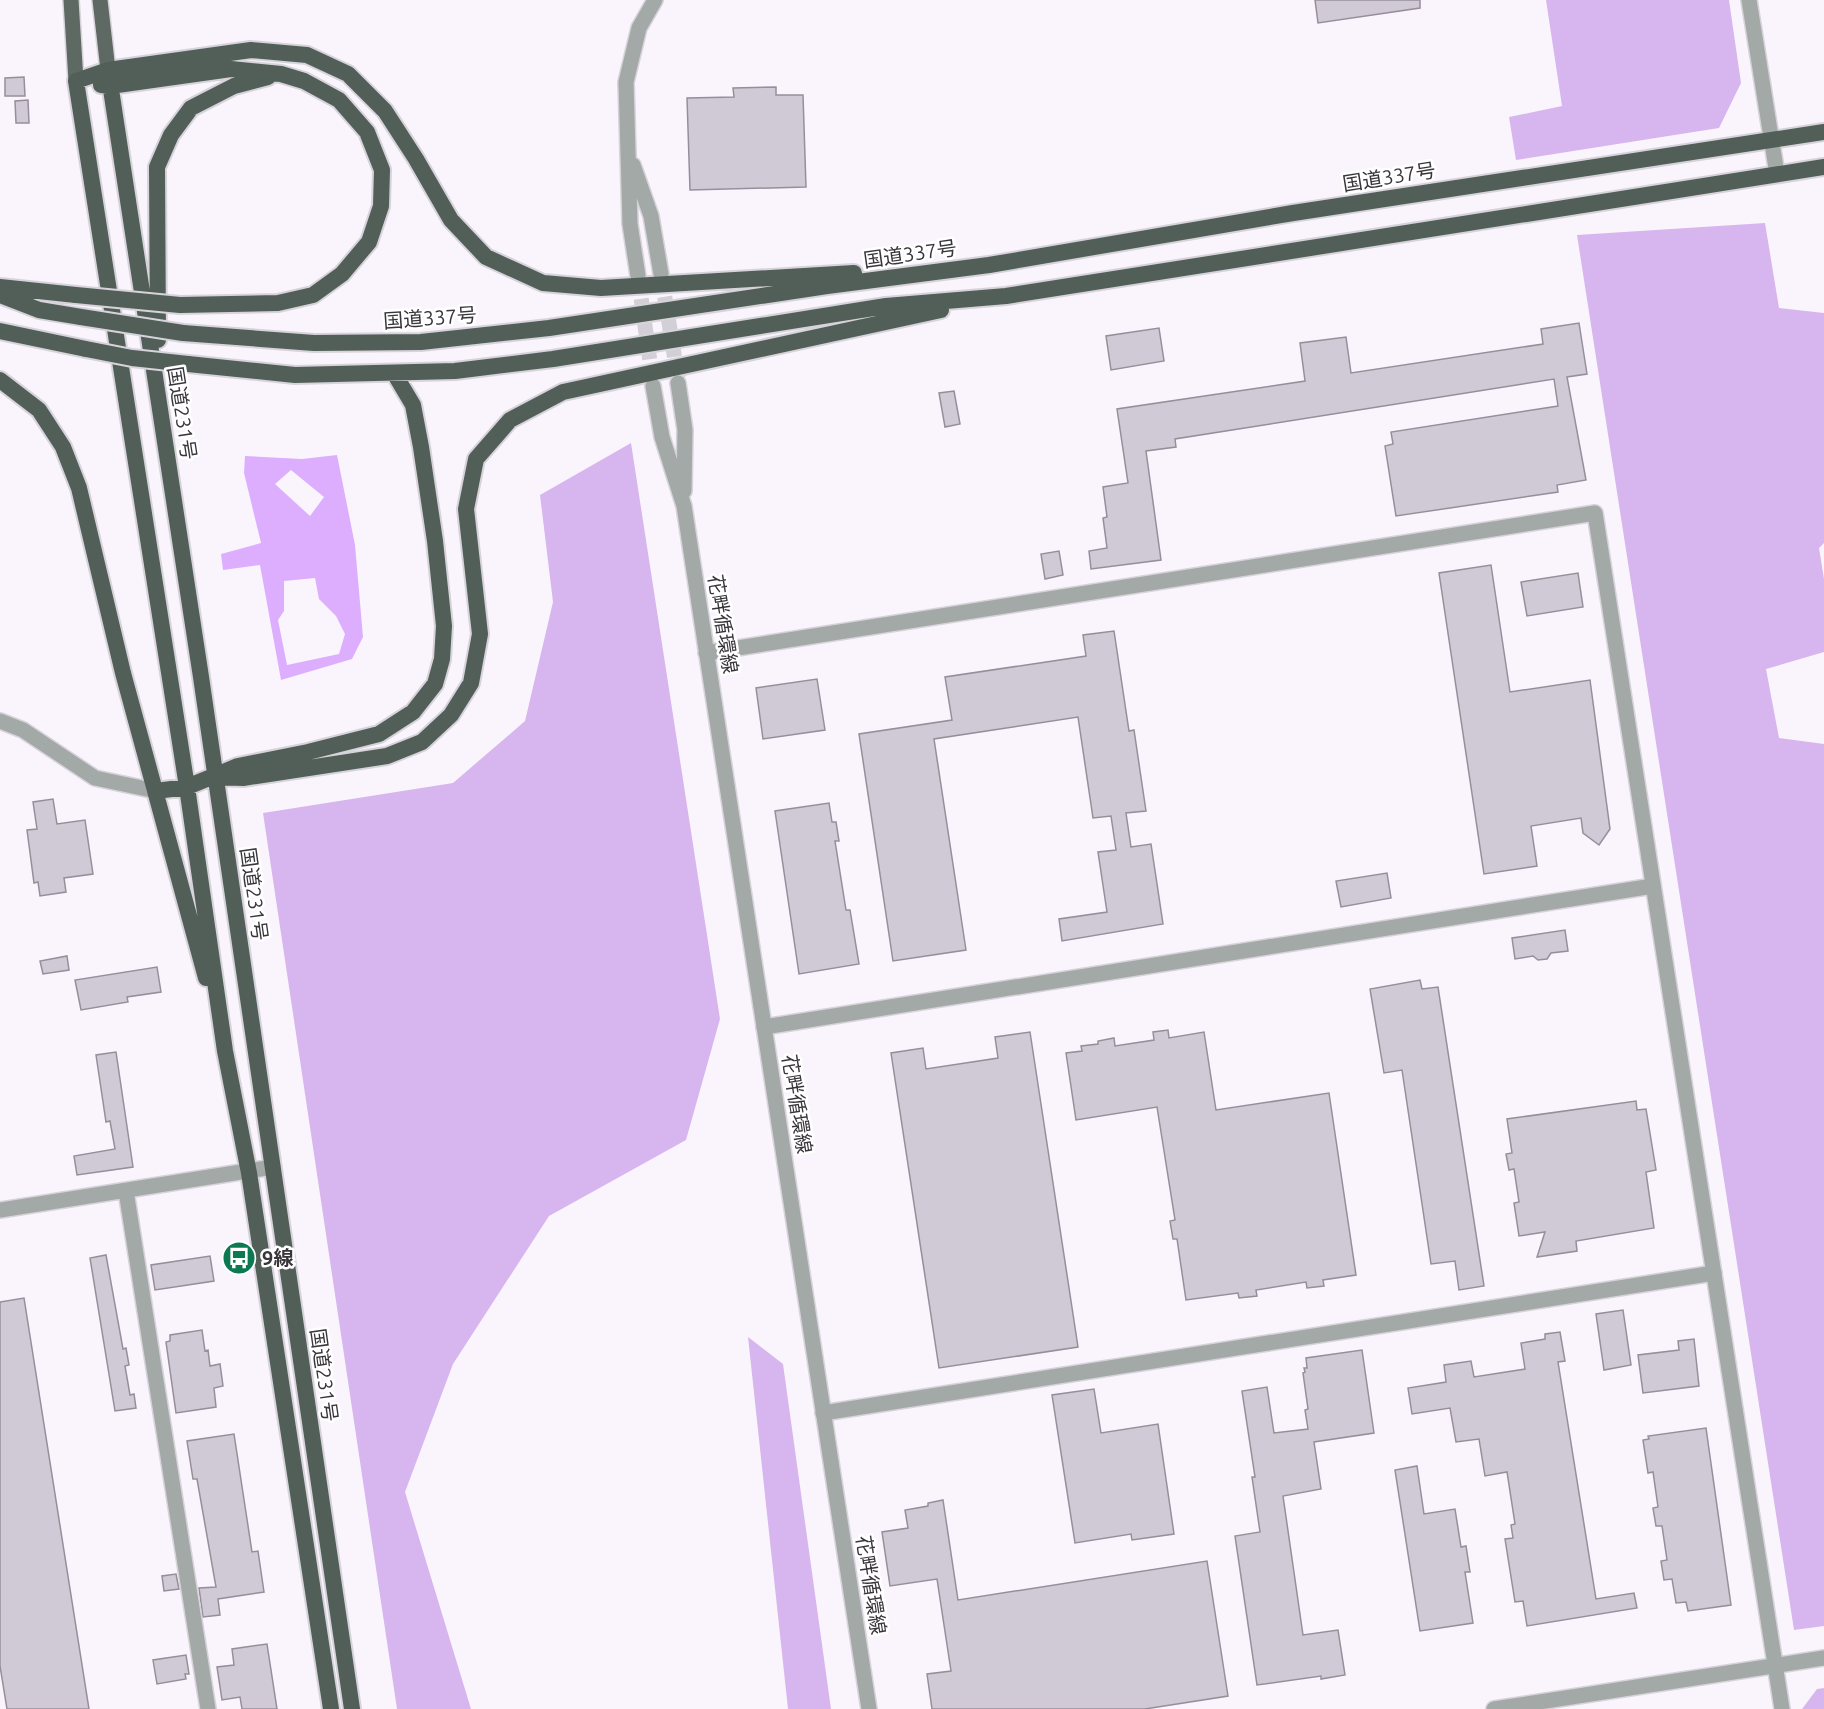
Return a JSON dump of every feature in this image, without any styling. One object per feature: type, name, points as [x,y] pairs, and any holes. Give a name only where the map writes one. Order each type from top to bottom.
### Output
[{"type":"highway","points":[[109,78],[251,50],[307,55],[348,74],[385,111],[451,220],[486,256],[543,283],[601,288],[989,265]]},
{"type":"highway","points":[[0,287],[76,295],[180,305],[278,303],[313,295],[342,274],[369,242],[381,206],[382,170],[367,132],[339,100],[304,81],[281,74],[231,69],[76,81],[187,787],[225,1051],[249,1173],[331,1709]]},
{"type":"highway","points":[[160,406],[156,239],[157,167],[171,135],[191,108],[234,86],[281,74]]},
{"type":"highway","name":"国道231号","points":[[109,78],[160,406],[352,1709]]},
{"type":"highway","name":"国道337号","points":[[0,295],[39,310],[183,333],[314,343],[421,342],[549,328],[989,265],[1293,213],[1824,132]]},
{"type":"highway","points":[[215,777],[243,778],[387,756],[422,742],[451,715],[471,683],[480,634],[466,509],[476,459],[510,420],[563,392],[1006,296],[1824,167]]},
{"type":"highway","points":[[0,331],[132,358],[294,375],[455,371],[553,359],[886,306],[1006,296]]},
{"type":"highway","points":[[156,791],[187,787],[238,766],[308,752],[379,734],[413,712],[435,684],[442,659],[444,626],[435,541],[413,405],[394,373]]},
{"type":"highway","points":[[0,380],[39,410],[63,447],[79,488],[123,673],[225,1051]]},
{"type":"main road","points":[[71,0],[76,81]]},
{"type":"main road","points":[[100,0],[109,78]]},
{"type":"street","points":[[638,276],[630,224],[626,82],[639,28],[654,0]]},
{"type":"street","points":[[1749,0],[1778,174]]},
{"type":"street","points":[[628,151],[651,216],[661,274]]},
{"type":"street","name":"花畔循環線","points":[[678,383],[685,430],[684,506]]},
{"type":"street","name":"花畔循環線","points":[[654,386],[662,437],[684,506],[869,1709]]},
{"type":"street","points":[[706,653],[1595,513],[1782,1709]]},
{"type":"street","points":[[0,721],[23,730],[95,778],[156,791]]},
{"type":"street","points":[[764,1028],[1653,886]]},
{"type":"street","points":[[0,1210],[249,1173],[273,1167]]},
{"type":"street","points":[[126,1191],[208,1709]]},
{"type":"street","points":[[823,1413],[1714,1273]]},
{"type":"street","points":[[1494,1709],[1824,1658]]},
{"type":"shaded area","points":[[1546,0],[1729,0],[1741,83],[1719,128],[1516,160],[1509,117],[1562,106]]},
{"type":"shaded area","points":[[1765,223],[1779,308],[1824,313],[1824,543],[1819,548],[1824,579],[1824,652],[1766,669],[1779,738],[1824,744],[1824,1626],[1794,1630],[1577,235]]},
{"type":"shaded area","points":[[631,443],[720,1019],[686,1140],[549,1216],[453,1364],[405,1492],[471,1709],[397,1709],[263,813],[453,783],[525,721],[553,602],[540,495]]},
{"type":"shaded area","points":[[337,455],[355,545],[363,637],[352,659],[281,680],[260,565],[223,570],[221,554],[261,543],[244,473],[245,456],[302,459]],"holes":[[[291,470],[324,497],[310,516],[275,484]],[[315,578],[319,599],[336,616],[345,634],[339,654],[287,665],[278,620],[284,611],[284,581]]]},
{"type":"shaded area","points":[[748,1337],[783,1364],[831,1709],[788,1709]]},
{"type":"shaded area","points":[[1824,1688],[1824,1709],[1802,1709],[1817,1689]]},
{"type":"building","points":[[1315,0],[1420,0],[1420,8],[1318,23]]},
{"type":"building","points":[[24,77],[25,96],[5,96],[5,78]]},
{"type":"building","points":[[776,87],[776,95],[803,95],[806,187],[690,190],[687,98],[734,97],[733,88]]},
{"type":"building","points":[[28,100],[29,123],[16,123],[15,101]]},
{"type":"building","points":[[1579,323],[1587,374],[1567,377],[1586,480],[1557,485],[1558,492],[1396,516],[1385,446],[1393,444],[1391,432],[1558,406],[1554,379],[1175,439],[1176,447],[1146,451],[1161,560],[1091,569],[1089,551],[1107,548],[1103,518],[1107,517],[1103,487],[1128,483],[1117,409],[1305,381],[1300,343],[1346,337],[1351,373],[1543,344],[1541,329]]},
{"type":"building","points":[[1159,328],[1164,361],[1111,370],[1106,336]]},
{"type":"building","points":[[954,391],[960,424],[945,427],[939,393]]},
{"type":"building","points":[[1059,551],[1063,575],[1045,579],[1041,554]]},
{"type":"building","points":[[1491,565],[1510,692],[1590,680],[1610,829],[1599,845],[1583,833],[1581,818],[1531,826],[1537,866],[1484,874],[1439,573]]},
{"type":"building","points":[[1578,573],[1583,607],[1527,616],[1521,582]]},
{"type":"building","points":[[1114,631],[1129,731],[1134,730],[1146,811],[1126,813],[1131,847],[1151,844],[1163,924],[1062,941],[1059,919],[1107,912],[1098,852],[1116,850],[1111,816],[1093,818],[1078,717],[934,739],[966,950],[893,961],[859,734],[952,720],[945,677],[1086,656],[1083,635]]},
{"type":"building","points":[[817,679],[825,730],[763,739],[756,688]]},
{"type":"building","points":[[53,799],[57,824],[85,820],[93,874],[64,878],[66,892],[40,896],[38,882],[34,883],[27,830],[37,829],[33,802]]},
{"type":"building","points":[[829,803],[832,822],[836,822],[839,841],[835,841],[846,910],[850,910],[859,964],[799,974],[775,811]]},
{"type":"building","points":[[1387,873],[1391,898],[1341,907],[1336,881]]},
{"type":"building","points":[[1565,930],[1568,951],[1551,953],[1547,959],[1538,960],[1533,956],[1515,959],[1512,938]]},
{"type":"building","points":[[67,956],[69,970],[43,974],[40,961]]},
{"type":"building","points":[[157,967],[161,992],[127,997],[128,1002],[81,1010],[75,980]]},
{"type":"building","points":[[1420,980],[1422,989],[1438,987],[1484,1286],[1459,1290],[1455,1261],[1431,1264],[1402,1070],[1384,1073],[1370,989]]},
{"type":"building","points":[[1168,1030],[1169,1038],[1204,1032],[1216,1110],[1329,1093],[1356,1275],[1323,1280],[1324,1286],[1307,1288],[1306,1282],[1256,1290],[1257,1296],[1239,1298],[1238,1293],[1186,1300],[1177,1239],[1173,1239],[1170,1221],[1175,1220],[1157,1107],[1076,1120],[1066,1053],[1082,1051],[1081,1046],[1098,1044],[1098,1041],[1114,1038],[1115,1046],[1154,1040],[1153,1032]]},
{"type":"building","points":[[1030,1032],[1078,1347],[939,1368],[891,1053],[923,1048],[926,1069],[998,1058],[995,1037]]},
{"type":"building","points":[[116,1052],[133,1167],[77,1175],[74,1156],[115,1149],[110,1121],[106,1122],[96,1055]]},
{"type":"building","points":[[1636,1101],[1637,1110],[1646,1109],[1656,1170],[1646,1172],[1654,1228],[1576,1241],[1577,1251],[1537,1257],[1545,1232],[1519,1236],[1514,1203],[1519,1202],[1514,1169],[1509,1170],[1506,1154],[1512,1153],[1507,1119]]},
{"type":"building","points":[[106,1255],[123,1349],[126,1348],[129,1365],[125,1366],[130,1395],[134,1394],[136,1408],[115,1411],[90,1258]]},
{"type":"building","points":[[210,1256],[214,1281],[155,1290],[151,1265]]},
{"type":"building","points":[[24,1298],[89,1709],[7,1709],[0,1666],[0,1302]]},
{"type":"building","points":[[1623,1310],[1631,1365],[1604,1370],[1596,1314]]},
{"type":"building","points":[[202,1330],[210,1366],[220,1364],[223,1386],[214,1388],[216,1407],[176,1413],[166,1342],[170,1341],[170,1335]]},
{"type":"building","points":[[1560,1332],[1565,1361],[1558,1362],[1596,1599],[1634,1593],[1637,1608],[1527,1626],[1523,1601],[1515,1602],[1505,1539],[1513,1538],[1511,1525],[1515,1524],[1507,1472],[1485,1476],[1479,1439],[1456,1442],[1450,1408],[1412,1414],[1408,1388],[1446,1382],[1444,1365],[1471,1361],[1474,1377],[1525,1369],[1521,1343],[1545,1339],[1545,1334]]},
{"type":"building","points":[[1694,1339],[1699,1386],[1643,1393],[1638,1355],[1679,1350],[1678,1341]]},
{"type":"building","points":[[1362,1350],[1374,1433],[1314,1442],[1321,1489],[1283,1496],[1303,1635],[1338,1630],[1345,1675],[1257,1685],[1235,1536],[1260,1532],[1252,1477],[1255,1477],[1242,1391],[1267,1387],[1274,1433],[1308,1429],[1303,1373],[1304,1368],[1307,1368],[1306,1358]]},
{"type":"building","points":[[1094,1389],[1101,1433],[1158,1424],[1174,1534],[1132,1540],[1131,1534],[1075,1543],[1052,1395]]},
{"type":"building","points":[[1706,1428],[1731,1605],[1688,1611],[1686,1602],[1676,1603],[1672,1579],[1664,1580],[1661,1561],[1667,1560],[1662,1526],[1656,1526],[1653,1508],[1658,1507],[1653,1472],[1648,1473],[1643,1440],[1649,1439],[1648,1436]]},
{"type":"building","points":[[234,1434],[252,1552],[258,1551],[264,1592],[218,1599],[220,1615],[203,1617],[199,1588],[216,1587],[197,1479],[193,1479],[187,1441]]},
{"type":"building","points":[[1417,1466],[1424,1514],[1455,1509],[1461,1547],[1466,1546],[1470,1572],[1465,1572],[1473,1623],[1420,1631],[1395,1470]]},
{"type":"building","points":[[943,1500],[958,1600],[1207,1561],[1228,1696],[1145,1709],[932,1709],[927,1674],[951,1671],[937,1579],[890,1586],[882,1532],[908,1528],[905,1510],[928,1506],[928,1503]]},
{"type":"building","points":[[176,1574],[179,1589],[164,1591],[162,1576]]},
{"type":"building","points":[[267,1644],[277,1709],[242,1709],[240,1697],[222,1700],[217,1667],[234,1665],[232,1649]]},
{"type":"building","points":[[186,1655],[189,1674],[185,1674],[186,1679],[157,1684],[153,1660]]},
{"type":"tunnel","points":[[661,274],[678,378]]},
{"type":"tunnel","points":[[638,276],[653,383]]},
{"type":"place","name":"9線","points":[[239,1258]]}]
